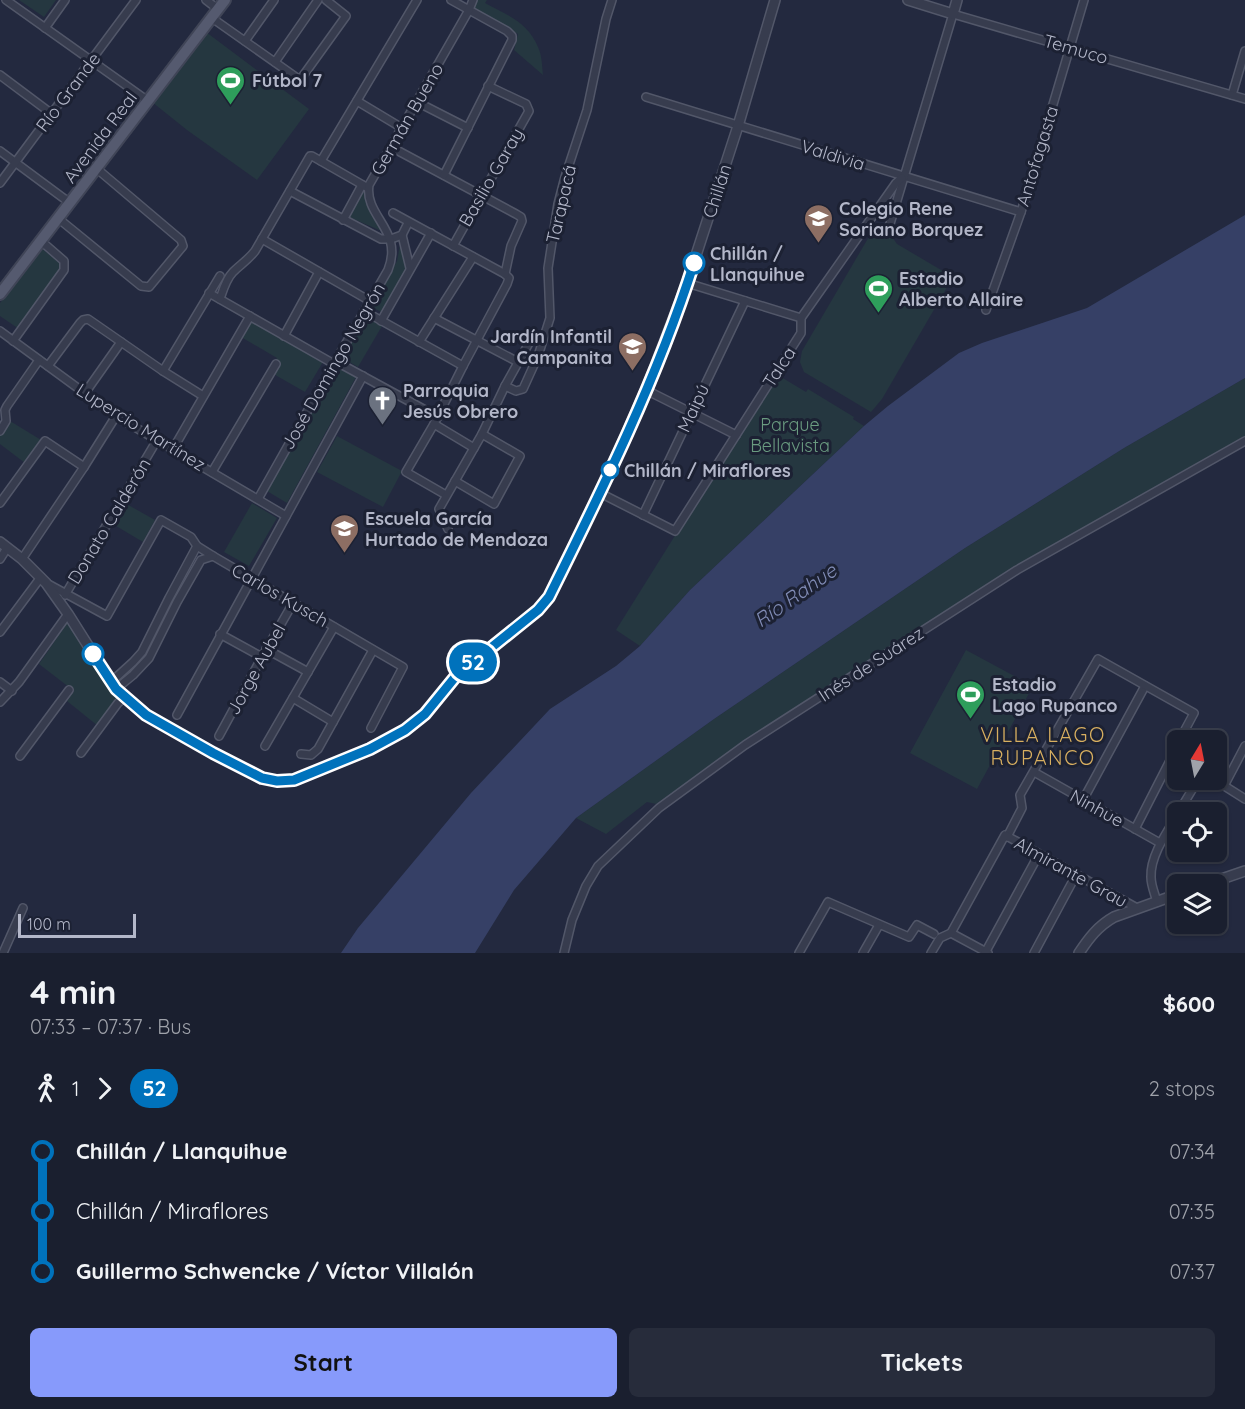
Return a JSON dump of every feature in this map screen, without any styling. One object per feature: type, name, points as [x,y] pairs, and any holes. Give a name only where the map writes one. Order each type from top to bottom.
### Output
[{"type":"main road","name":"Avenida Real","points":[[0,294],[225,0]]},
{"type":"street","points":[[45,28],[65,0]]},
{"type":"street","name":"Río Grande","points":[[0,183],[136,0]]},
{"type":"street","points":[[206,0],[215,14],[245,41],[300,80],[346,15],[326,0]]},
{"type":"street","points":[[245,41],[274,0]]},
{"type":"street","points":[[274,62],[318,0]]},
{"type":"street","points":[[321,161],[417,0]]},
{"type":"street","points":[[444,175],[511,44],[512,36],[451,0]]},
{"type":"street","name":"Germán Bueno","points":[[344,220],[392,147],[473,0]]},
{"type":"street","name":"Tarapacá","points":[[505,386],[516,391],[523,389],[548,327],[550,318],[548,268],[558,204],[587,110],[612,0]]},
{"type":"street","name":"Chillán","points":[[125,697],[146,715],[262,778],[277,781],[294,780],[370,749],[405,730],[425,714],[456,676],[538,610],[549,597],[600,493],[646,390],[687,283],[738,126],[775,0]]},
{"type":"street","name":"Temuco","points":[[908,0],[1245,99]]},
{"type":"street","name":"Talca","points":[[889,227],[957,0]]},
{"type":"street","name":"Antofagasta","points":[[986,310],[1020,212],[1084,0]]},
{"type":"street","points":[[3,1],[148,101]]},
{"type":"street","points":[[1232,95],[1245,51]]},
{"type":"street","points":[[0,75],[52,114]]},
{"type":"street","name":"Basilio Garay","points":[[453,246],[528,113],[529,108],[526,105],[488,86]]},
{"type":"street","name":"Valdivia","points":[[646,97],[1020,212]]},
{"type":"street","points":[[357,101],[402,128]]},
{"type":"street","points":[[417,102],[468,128]]},
{"type":"street","points":[[392,147],[521,217],[522,221],[511,246],[505,274]]},
{"type":"street","points":[[0,151],[70,203]]},
{"type":"street","points":[[220,299],[232,273],[250,257],[262,239],[308,158],[312,156],[365,186]]},
{"type":"street","points":[[58,219],[145,288],[183,246],[181,240],[96,168]]},
{"type":"street","name":"Talca","points":[[643,515],[675,531],[801,333],[801,318],[903,176]]},
{"type":"street","name":"Germán Bueno","points":[[365,186],[371,203],[391,239]]},
{"type":"street","points":[[290,191],[381,239],[391,239],[402,235]]},
{"type":"street","points":[[393,213],[509,278],[436,421],[406,472],[446,495]]},
{"type":"street","points":[[408,223],[402,235],[410,268]]},
{"type":"street","name":"José Domingo Negrón","points":[[381,321],[430,234]]},
{"type":"street","points":[[262,239],[370,301]]},
{"type":"street","name":"José Domingo Negrón","points":[[258,499],[391,263],[393,248],[391,239]]},
{"type":"street","points":[[14,341],[64,270],[64,261],[41,241]]},
{"type":"street","points":[[420,342],[473,257]]},
{"type":"street","points":[[284,336],[319,273]]},
{"type":"street","points":[[163,371],[220,276]]},
{"type":"street","points":[[687,283],[801,318]]},
{"type":"street","points":[[209,293],[284,336],[363,376],[436,421],[474,448]]},
{"type":"street","name":"Maipú","points":[[643,515],[745,301]]},
{"type":"street","points":[[364,311],[463,366]]},
{"type":"street","points":[[173,449],[250,316]]},
{"type":"street","points":[[434,318],[518,362]]},
{"type":"street","points":[[48,366],[83,320],[88,319],[203,396]]},
{"type":"street","name":"Lupercio Martínez","points":[[0,331],[117,416],[286,516]]},
{"type":"street","points":[[86,393],[121,342]]},
{"type":"street","points":[[448,529],[439,509],[482,434],[529,343]]},
{"type":"street","points":[[0,431],[6,423],[7,406],[39,360]]},
{"type":"street","points":[[212,472],[276,364]]},
{"type":"street","name":"José Domingo Negrón","points":[[177,715],[363,376]]},
{"type":"street","points":[[646,390],[736,435]]},
{"type":"street","points":[[22,559],[117,416]]},
{"type":"street","points":[[455,481],[494,504],[520,456],[482,434]]},
{"type":"street","name":"Donato Calderón","points":[[60,602],[158,440]]},
{"type":"street","points":[[0,503],[45,441],[84,467]]},
{"type":"street","name":"Inés de Suárez","points":[[564,953],[572,920],[586,886],[598,866],[659,808],[745,745],[1017,570],[1245,441]]},
{"type":"street","points":[[600,493],[643,515]]},
{"type":"street","name":"Carlos Kusch","points":[[66,593],[107,616],[161,520],[191,537],[197,546],[213,556],[403,667],[371,728]]},
{"type":"street","points":[[0,559],[4,545],[43,580],[68,614],[113,686],[125,697],[81,753]]},
{"type":"street","points":[[113,686],[142,652],[197,546]]},
{"type":"street","points":[[192,554],[201,560]]},
{"type":"street","points":[[113,686],[149,658],[201,560],[213,556]]},
{"type":"street","points":[[43,580],[66,593]]},
{"type":"street","points":[[0,632],[43,580]]},
{"type":"street","points":[[169,598],[177,602]]},
{"type":"street","name":"Jorge Aubel","points":[[219,736],[293,603]]},
{"type":"street","points":[[0,702],[12,691],[34,663],[68,614]]},
{"type":"street","points":[[265,746],[334,627]]},
{"type":"street","points":[[220,634],[262,657]]},
{"type":"street","points":[[267,649],[308,672]]},
{"type":"street","points":[[301,754],[314,753],[373,650]]},
{"type":"street","points":[[931,953],[939,938],[951,933],[1022,808],[1020,795],[1098,659],[1194,713],[1185,730]]},
{"type":"street","points":[[133,662],[140,667]]},
{"type":"street","points":[[0,682],[12,691]]},
{"type":"street","points":[[1083,800],[1145,686]]},
{"type":"street","points":[[20,756],[69,690]]},
{"type":"street","points":[[293,699],[333,722]]},
{"type":"street","points":[[1227,780],[1245,746]]},
{"type":"street","points":[[1135,829],[1167,770]]},
{"type":"street","name":"Ninhue","points":[[1034,772],[1160,843]]},
{"type":"street","points":[[1227,788],[1245,799]]},
{"type":"street","points":[[1157,902],[1151,874],[1152,865],[1167,832]]},
{"type":"street","name":"Almirante Grau","points":[[1006,836],[1137,908]]},
{"type":"street","points":[[951,933],[986,953],[1039,854]]},
{"type":"street","points":[[1227,877],[1245,871]]},
{"type":"street","points":[[1034,953],[1076,874]]},
{"type":"street","points":[[1079,953],[1100,926],[1113,917],[1167,898]]},
{"type":"street","points":[[799,953],[828,902],[909,938],[917,925],[934,934]]},
{"type":"street","points":[[3,953],[23,908]]},
{"type":"street","points":[[863,953],[879,925]]},
{"type":"green space","points":[[19,0],[56,0],[44,17]]},
{"type":"green space","points":[[476,0],[487,0],[485,3],[516,20],[529,31],[539,50],[543,75],[514,50],[518,34],[473,9]]},
{"type":"green space","name":"Fútbol 7","points":[[206,32],[309,109],[257,180],[152,102]]},
{"type":"green space","points":[[364,189],[368,191],[386,233],[349,217]]},
{"type":"green space","name":"Estadio Alberto Allaire","points":[[879,231],[888,234],[897,244],[953,277],[882,399],[871,412],[804,372],[800,362],[802,351],[870,235]]},
{"type":"green space","points":[[400,245],[408,268],[383,313],[372,307],[397,261]]},
{"type":"green space","points":[[41,248],[63,266],[19,329],[0,316],[0,303]]},
{"type":"green space","points":[[365,316],[382,326],[358,367],[341,357]]},
{"type":"green space","points":[[251,321],[323,362],[305,392],[270,372],[268,374],[277,358],[241,337]]},
{"type":"green space","points":[[339,369],[356,377],[287,503],[262,488]]},
{"type":"green space","name":"Parque Bellavista","points":[[776,374],[806,392],[808,389],[854,417],[853,419],[864,426],[690,590],[640,646],[616,630]]},
{"type":"green space","points":[[1245,378],[1245,439],[1038,555],[738,747],[656,804],[647,802],[606,834],[576,818],[714,719],[965,548],[1124,448]]},
{"type":"green space","points":[[10,421],[46,443],[29,466],[0,444],[0,435]]},
{"type":"green space","points":[[337,436],[402,471],[383,507],[317,472]]},
{"type":"green space","points":[[123,502],[155,520],[143,542],[111,523]]},
{"type":"green space","points":[[252,503],[277,518],[249,566],[224,552]]},
{"type":"green space","points":[[68,622],[119,695],[98,726],[67,701],[74,691],[39,664]]},
{"type":"green space","name":"Estadio Lago Rupanco","points":[[966,650],[1033,686],[977,789],[910,753]]},
{"type":"water","name":"Río Rahue","points":[[1245,215],[1245,378],[1124,448],[965,548],[714,719],[576,818],[514,890],[475,953],[341,953],[358,928],[471,793],[550,709],[616,666],[640,646],[690,590],[888,406],[959,353],[982,343],[1087,308]]},
{"type":"bus line","name":"52","points":[[93,654],[116,689],[146,715],[262,778],[277,781],[294,780],[370,749],[405,730],[425,714],[456,676],[538,610],[549,597],[600,493],[646,390],[694,263]]},
{"type":"place","name":"Fútbol 7","points":[[231,106]]},
{"type":"place","name":"Colegio Rene Soriano Borquez","points":[[818,244]]},
{"type":"place","name":"Chillán / Llanquihue","points":[[694,263]]},
{"type":"place","name":"Estadio Alberto Allaire","points":[[878,314]]},
{"type":"place","name":"Jardín Infantil Campanita","points":[[633,372]]},
{"type":"place","name":"Parroquia Jesús Obrero","points":[[382,426]]},
{"type":"place","name":"Chillán / Miraflores","points":[[610,470]]},
{"type":"place","name":"Escuela García Hurtado de Mendoza","points":[[344,554]]},
{"type":"place","name":"Estadio Lago Rupanco","points":[[971,720]]},
{"type":"district","name":"VILLA LAGO RUPANCO","points":[[1043,746]]}]
